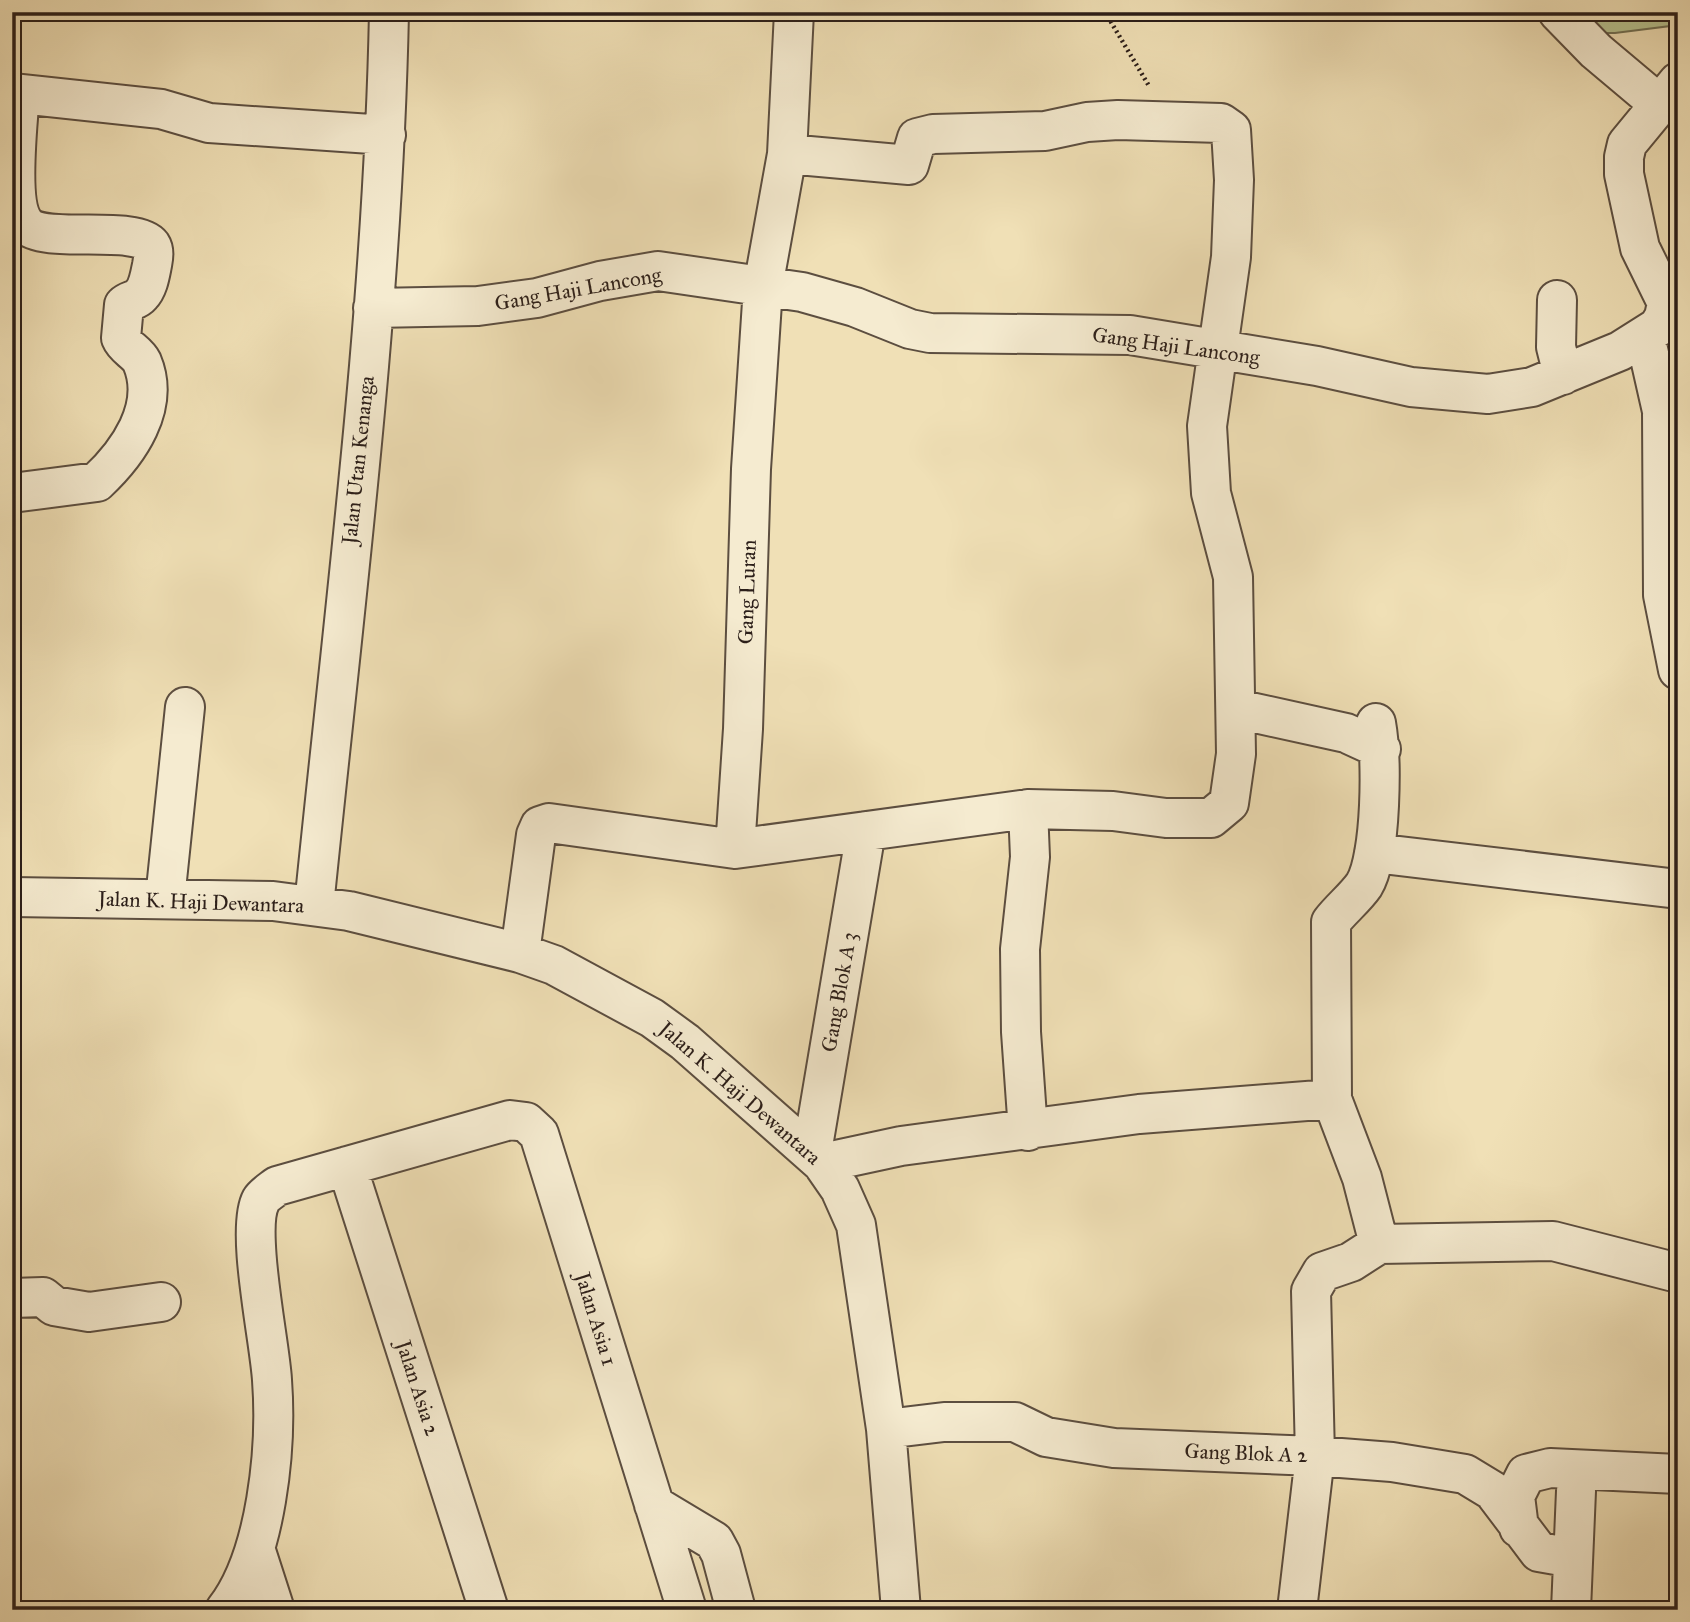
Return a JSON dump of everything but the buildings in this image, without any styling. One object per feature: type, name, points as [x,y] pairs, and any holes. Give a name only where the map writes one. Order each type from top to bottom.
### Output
[{"type":"street","name":"Jalan Utan Kenanga","points":[[314,906],[373,308],[386,135],[389,12]]},
{"type":"street","name":"Gang Luran","points":[[735,849],[743,729],[751,469],[763,287],[787,154],[794,12]]},
{"type":"street","points":[[1558,12],[1596,51],[1669,93]]},
{"type":"street","points":[[12,493],[97,482],[129,447],[144,415],[148,386],[142,361],[121,338],[124,305],[144,292],[153,256],[152,247],[147,241],[129,237],[46,232],[30,228],[24,223],[15,180],[16,93],[161,109],[209,123],[386,135]]},
{"type":"street","name":"Gang Haji Lancong","points":[[373,308],[478,306],[537,298],[600,281],[658,271],[802,292],[855,307],[910,329],[930,333],[1130,335],[1216,352],[1317,366],[1411,387],[1488,394],[1532,387],[1620,351],[1658,327],[1667,303],[1640,248],[1624,158],[1627,144],[1669,93]]},
{"type":"street","points":[[520,953],[536,835],[540,826],[549,823],[735,849],[1028,809],[1113,811],[1166,818],[1211,818],[1229,803],[1236,754],[1237,709],[1233,577],[1211,493],[1207,425],[1231,257],[1234,180],[1231,130],[1221,123],[1118,120],[1087,122],[1045,131],[933,134],[917,138],[909,165],[787,154]]},
{"type":"street","points":[[1557,300],[1556,347],[1563,375]]},
{"type":"street","points":[[1645,336],[1662,411],[1663,595],[1678,670]]},
{"type":"street","points":[[165,899],[184,707]]},
{"type":"street","points":[[1237,709],[1346,733],[1378,736],[1379,825],[1374,853],[1366,882],[1331,922],[1332,1099],[1362,1178],[1379,1244]]},
{"type":"street","points":[[1028,809],[1030,857],[1020,948],[1028,1131]]},
{"type":"street","name":"Gang Blok A 3","points":[[817,1158],[866,831]]},
{"type":"street","points":[[1374,853],[1678,889]]},
{"type":"street","name":"Jalan K. Haji Dewantara","points":[[12,897],[273,901],[349,911],[520,953],[554,965],[652,1018],[759,1104],[817,1158],[841,1189],[856,1225],[886,1429],[901,1610]]},
{"type":"street","points":[[817,1158],[1139,1114],[1332,1099]]},
{"type":"street","name":"Jalan Asia 1","points":[[348,1166],[510,1120],[526,1122],[539,1134],[687,1610]]},
{"type":"street","points":[[225,1610],[257,1551],[270,1471],[273,1382],[256,1226],[261,1200],[276,1186],[348,1166]]},
{"type":"street","name":"Jalan Asia 2","points":[[348,1166],[489,1610]]},
{"type":"street","points":[[1297,1610],[1315,1456],[1311,1291],[1322,1272],[1351,1262],[1379,1244],[1553,1241],[1678,1272]]},
{"type":"street","points":[[12,1298],[43,1297],[54,1306],[89,1312],[161,1302]]},
{"type":"street","name":"Gang Blok A 2","points":[[886,1429],[944,1422],[1015,1422],[1046,1437],[1114,1448],[1315,1456],[1392,1462],[1465,1474],[1493,1491],[1539,1552],[1573,1558]]},
{"type":"street","points":[[1519,1528],[1515,1496],[1526,1474],[1550,1468],[1678,1474]]},
{"type":"street","points":[[1571,1610],[1576,1491]]},
{"type":"street","points":[[654,1505],[714,1541],[721,1554],[736,1610]]},
{"type":"street","points":[[257,1551],[275,1610]]},
{"type":"path","points":[[1105,12],[1140,74],[1156,96],[1168,122]]},
{"type":"green space","points":[[1556,12],[1678,12],[1678,25],[1615,33],[1579,33]]}]
